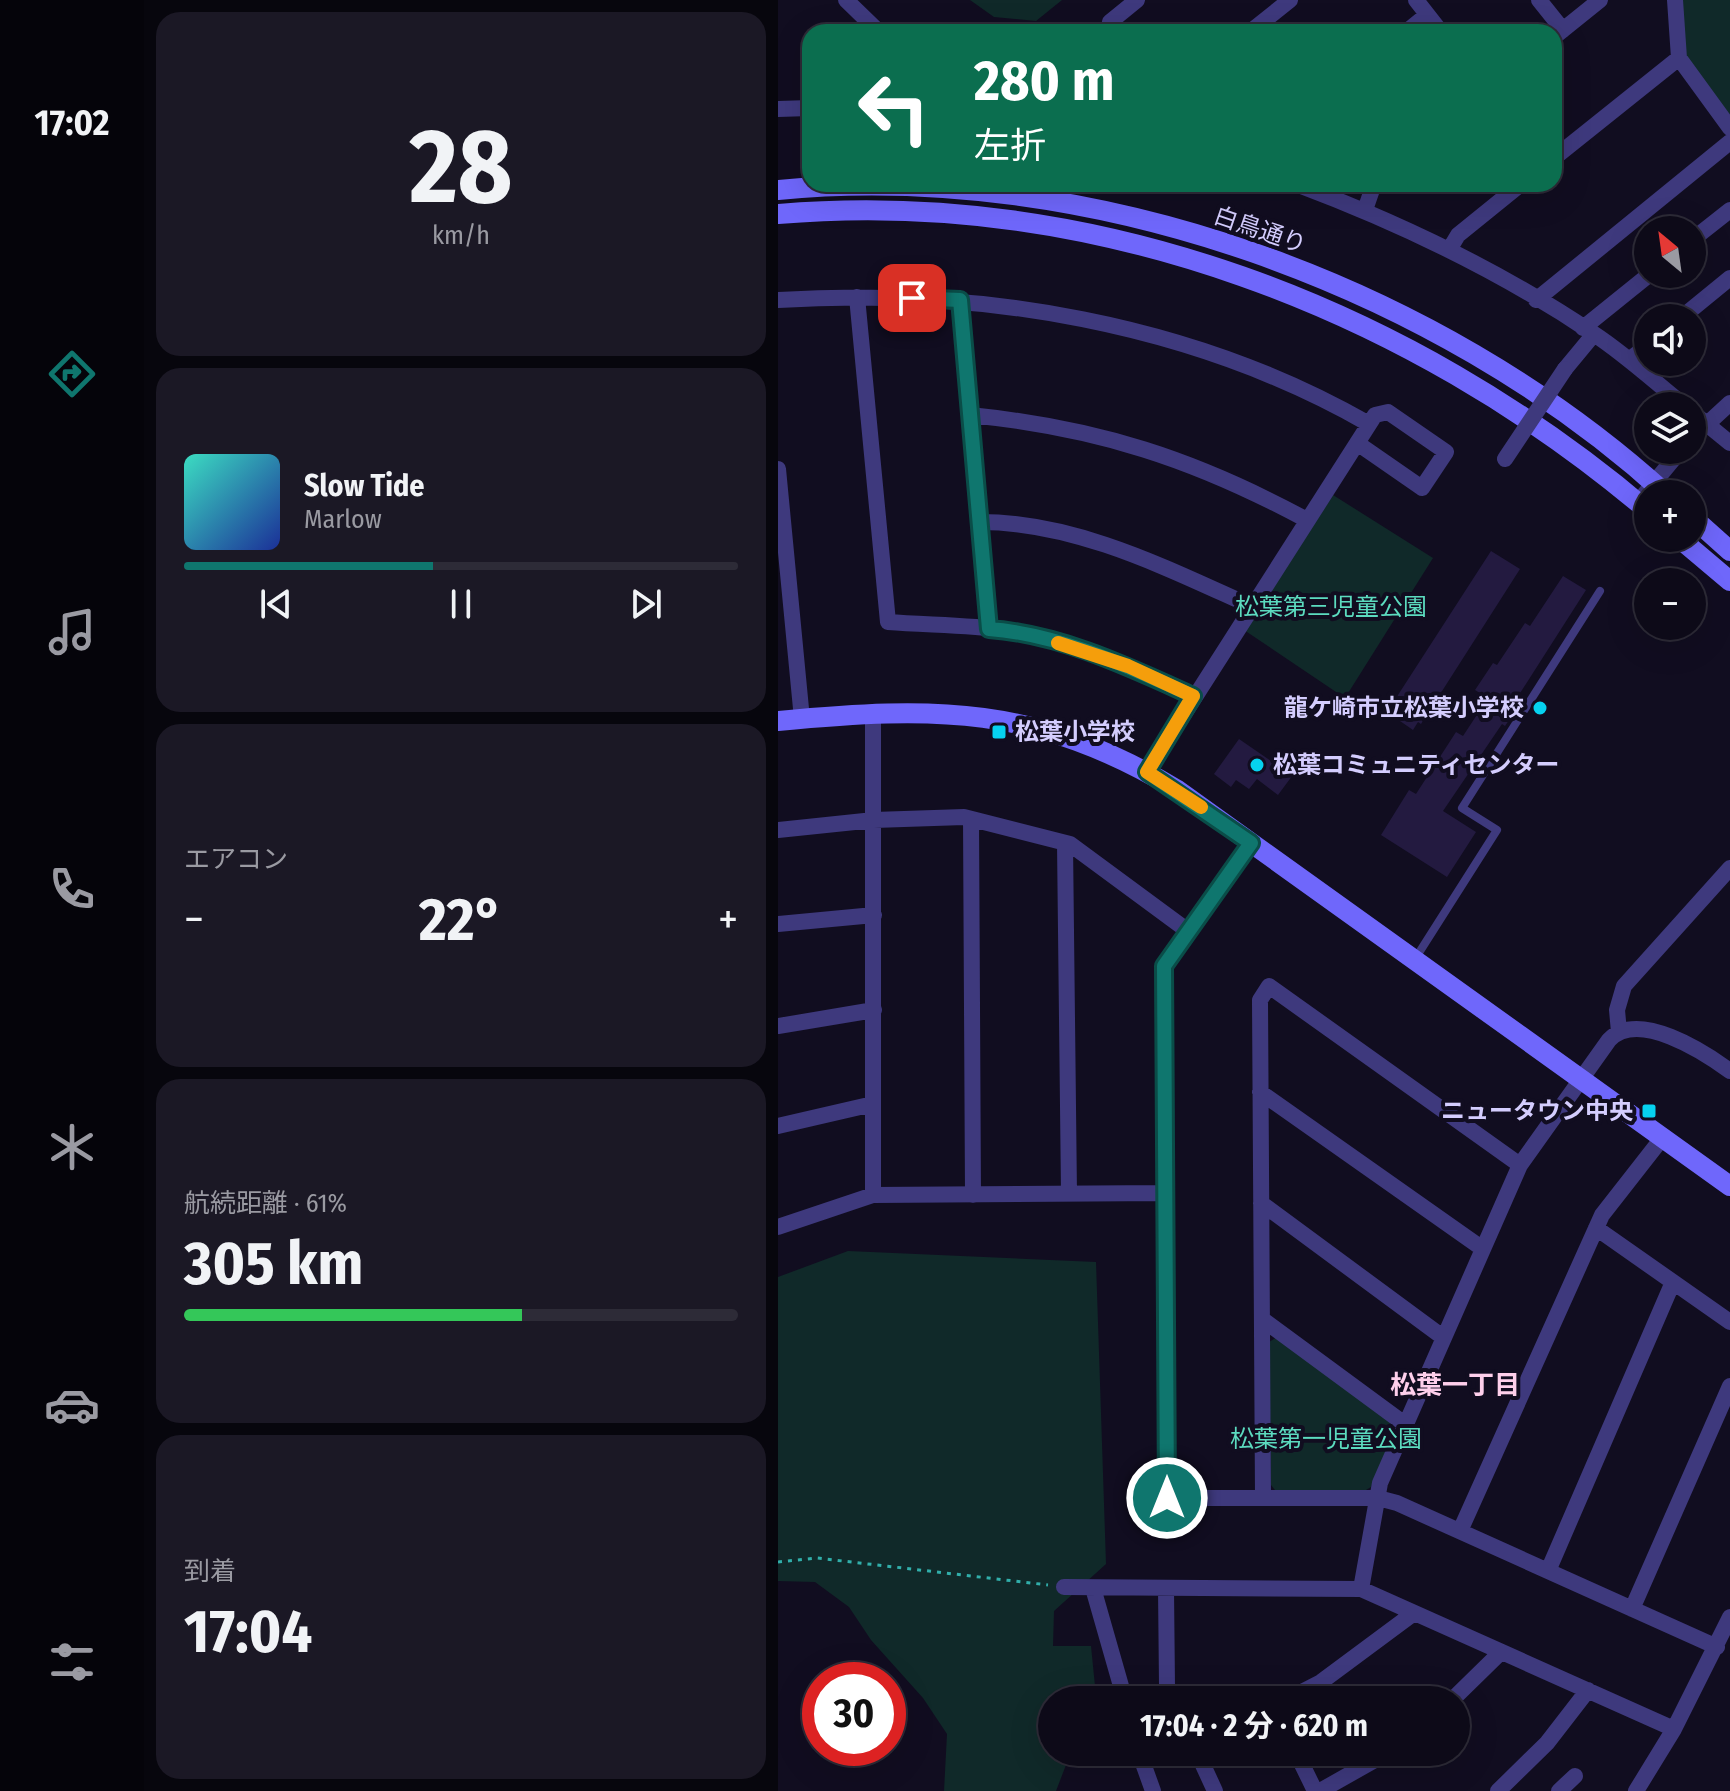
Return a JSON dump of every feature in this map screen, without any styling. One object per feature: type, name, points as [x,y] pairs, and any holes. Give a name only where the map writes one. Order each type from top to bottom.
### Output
[{"type":"main road","name":"白鳥通り","points":[[778,190],[802,189]]},
{"type":"main road","name":"白鳥通り","points":[[958,192],[1103,211],[1255,252],[1341,287],[1464,349],[1600,440],[1650,480]]},
{"type":"main road","name":"白鳥通り","points":[[778,214],[901,211],[975,217],[1097,236],[1244,276],[1327,308],[1452,371],[1585,459],[1634,500]]},
{"type":"main road","points":[[1706,530],[1730,551]]},
{"type":"main road","points":[[1696,552],[1730,581]]},
{"type":"main road","points":[[778,721],[942,712],[1036,727],[1096,748],[1147,772],[1415,959],[1730,1186]]},
{"type":"street","points":[[846,0],[871,24]]},
{"type":"street","points":[[1110,24],[1137,0]]},
{"type":"street","points":[[1260,24],[1290,0]]},
{"type":"street","points":[[1416,0],[1434,24]]},
{"type":"street","points":[[1539,0],[1553,24]]},
{"type":"street","points":[[1562,30],[1600,0]]},
{"type":"street","points":[[1675,0],[1679,58],[1730,128]]},
{"type":"street","points":[[1416,24],[1427,15]]},
{"type":"street","points":[[1562,152],[1679,58]]},
{"type":"street","points":[[778,109],[802,108]]},
{"type":"street","points":[[1536,300],[1730,142]]},
{"type":"street","points":[[901,211],[904,192]]},
{"type":"street","points":[[1317,192],[1365,210],[1449,250],[1589,331],[1668,392]]},
{"type":"street","points":[[1365,210],[1371,192]]},
{"type":"street","points":[[1449,250],[1458,235],[1511,192]]},
{"type":"street","points":[[1706,229],[1730,210]]},
{"type":"street","points":[[1698,304],[1730,278]]},
{"type":"street","points":[[1505,459],[1589,331],[1635,288]]},
{"type":"street","points":[[857,297],[888,622],[989,629],[1051,640],[1102,657],[1193,696]]},
{"type":"street","points":[[778,300],[857,297],[960,300],[1100,324],[1264,374],[1369,424]]},
{"type":"street","points":[[960,300],[989,629]]},
{"type":"street","points":[[1629,360],[1634,356]]},
{"type":"street","points":[[1706,422],[1730,403]]},
{"type":"street","points":[[1147,772],[1193,696],[1375,415],[1388,412],[1446,452],[1422,488],[1357,443]]},
{"type":"street","points":[[970,415],[1098,433],[1155,450],[1252,490],[1307,520]]},
{"type":"street","points":[[1706,424],[1730,443]]},
{"type":"street","points":[[778,469],[785,631],[802,719]]},
{"type":"street","points":[[980,522],[1033,527],[1108,546],[1251,606]]},
{"type":"street","points":[[873,714],[873,1195]]},
{"type":"street","points":[[971,819],[973,1195]]},
{"type":"street","points":[[778,830],[874,820],[971,819],[1065,843],[1188,931]]},
{"type":"street","points":[[1065,843],[1069,1194]]},
{"type":"street","points":[[1251,843],[1164,966],[1167,1498],[1378,1498],[1460,1531],[1717,1647]]},
{"type":"street","points":[[1619,1032],[1617,1010],[1624,986],[1730,868]]},
{"type":"street","points":[[778,924],[874,915]]},
{"type":"street","points":[[1263,1498],[1260,1000],[1269,986],[1520,1165]]},
{"type":"street","points":[[778,1026],[874,1010]]},
{"type":"street","points":[[1361,1589],[1380,1483],[1520,1165],[1609,1040],[1619,1032],[1633,1028],[1671,1036],[1730,1071]]},
{"type":"street","points":[[1260,1092],[1483,1249]]},
{"type":"street","points":[[778,1126],[873,1104]]},
{"type":"street","points":[[1460,1531],[1602,1215],[1663,1137]]},
{"type":"street","points":[[778,1227],[873,1195],[1165,1193]]},
{"type":"street","points":[[1261,1203],[1444,1338]]},
{"type":"street","points":[[1596,1228],[1730,1322]]},
{"type":"street","points":[[1548,1571],[1673,1282]]},
{"type":"street","points":[[1262,1319],[1406,1425]]},
{"type":"street","points":[[1632,1609],[1730,1386]]},
{"type":"street","points":[[1064,1587],[1361,1589],[1674,1729]]},
{"type":"street","points":[[1093,1588],[1121,1686]]},
{"type":"street","points":[[1166,1589],[1167,1686]]},
{"type":"street","points":[[1313,1686],[1414,1613]]},
{"type":"street","points":[[1636,1791],[1674,1729],[1730,1617]]},
{"type":"street","points":[[1466,1686],[1501,1652]]},
{"type":"street","points":[[1498,1791],[1547,1743],[1588,1690]]},
{"type":"street","points":[[1144,1766],[1153,1791]]},
{"type":"street","points":[[1203,1766],[1215,1791]]},
{"type":"street","points":[[1304,1766],[1317,1791],[1363,1766]]},
{"type":"street","points":[[1559,1791],[1575,1776]]},
{"type":"lane","points":[[1415,959],[1497,830],[1462,808],[1600,591]]},
{"type":"path","points":[[778,1562],[817,1558],[925,1568],[1064,1587]]},
{"type":"green space","points":[[970,0],[1062,0],[1036,21],[994,17]]},
{"type":"green space","points":[[1677,0],[1730,0],[1730,117],[1679,47]]},
{"type":"green space","name":"松葉第三児童公園","points":[[1333,495],[1433,558],[1345,698],[1244,630]]},
{"type":"green space","points":[[848,1251],[1096,1262],[1106,1564],[1054,1611],[1053,1646],[1091,1646],[1095,1686],[1038,1686],[1038,1766],[1066,1766],[1056,1791],[944,1791],[947,1734],[906,1679],[906,1662],[891,1662],[871,1640],[849,1607],[815,1582],[778,1581],[778,1277]]},
{"type":"green space","name":"松葉第一児童公園","points":[[1277,1337],[1390,1422],[1395,1430],[1371,1487],[1366,1490],[1275,1490],[1271,1485],[1269,1342]]},
{"type":"building","points":[[1491,551],[1520,569],[1421,724],[1418,722],[1413,730],[1387,712]]},
{"type":"building","points":[[1563,576],[1586,590],[1515,701],[1520,704],[1505,726],[1502,724],[1443,811],[1476,832],[1447,877],[1381,835],[1409,790],[1416,794],[1456,732],[1463,736],[1488,698],[1475,690],[1493,663],[1497,665],[1525,623],[1530,626]]},
{"type":"building","name":"松葉コミュニティセンター","points":[[1239,739],[1271,761],[1277,753],[1298,768],[1278,795],[1257,779],[1249,789],[1236,780],[1231,787],[1214,774]]},
{"type":"slow traffic","points":[[1058,643],[1128,666],[1193,696],[1147,772],[1201,807]]},
{"type":"place","name":"龍ケ崎市立松葉小学校","points":[[1540,708]]},
{"type":"place","name":"松葉小学校","points":[[999,732]]},
{"type":"place","name":"松葉コミュニティセンター","points":[[1257,765]]},
{"type":"place","name":"ニュータウン中央","points":[[1649,1111]]},
{"type":"district","name":"松葉一丁目","points":[[1455,1385]]},
{"type":"route","points":[[912,298],[960,300],[989,629],[1051,640],[1128,666],[1193,696],[1147,772],[1251,843],[1164,966],[1167,1498]]}]
